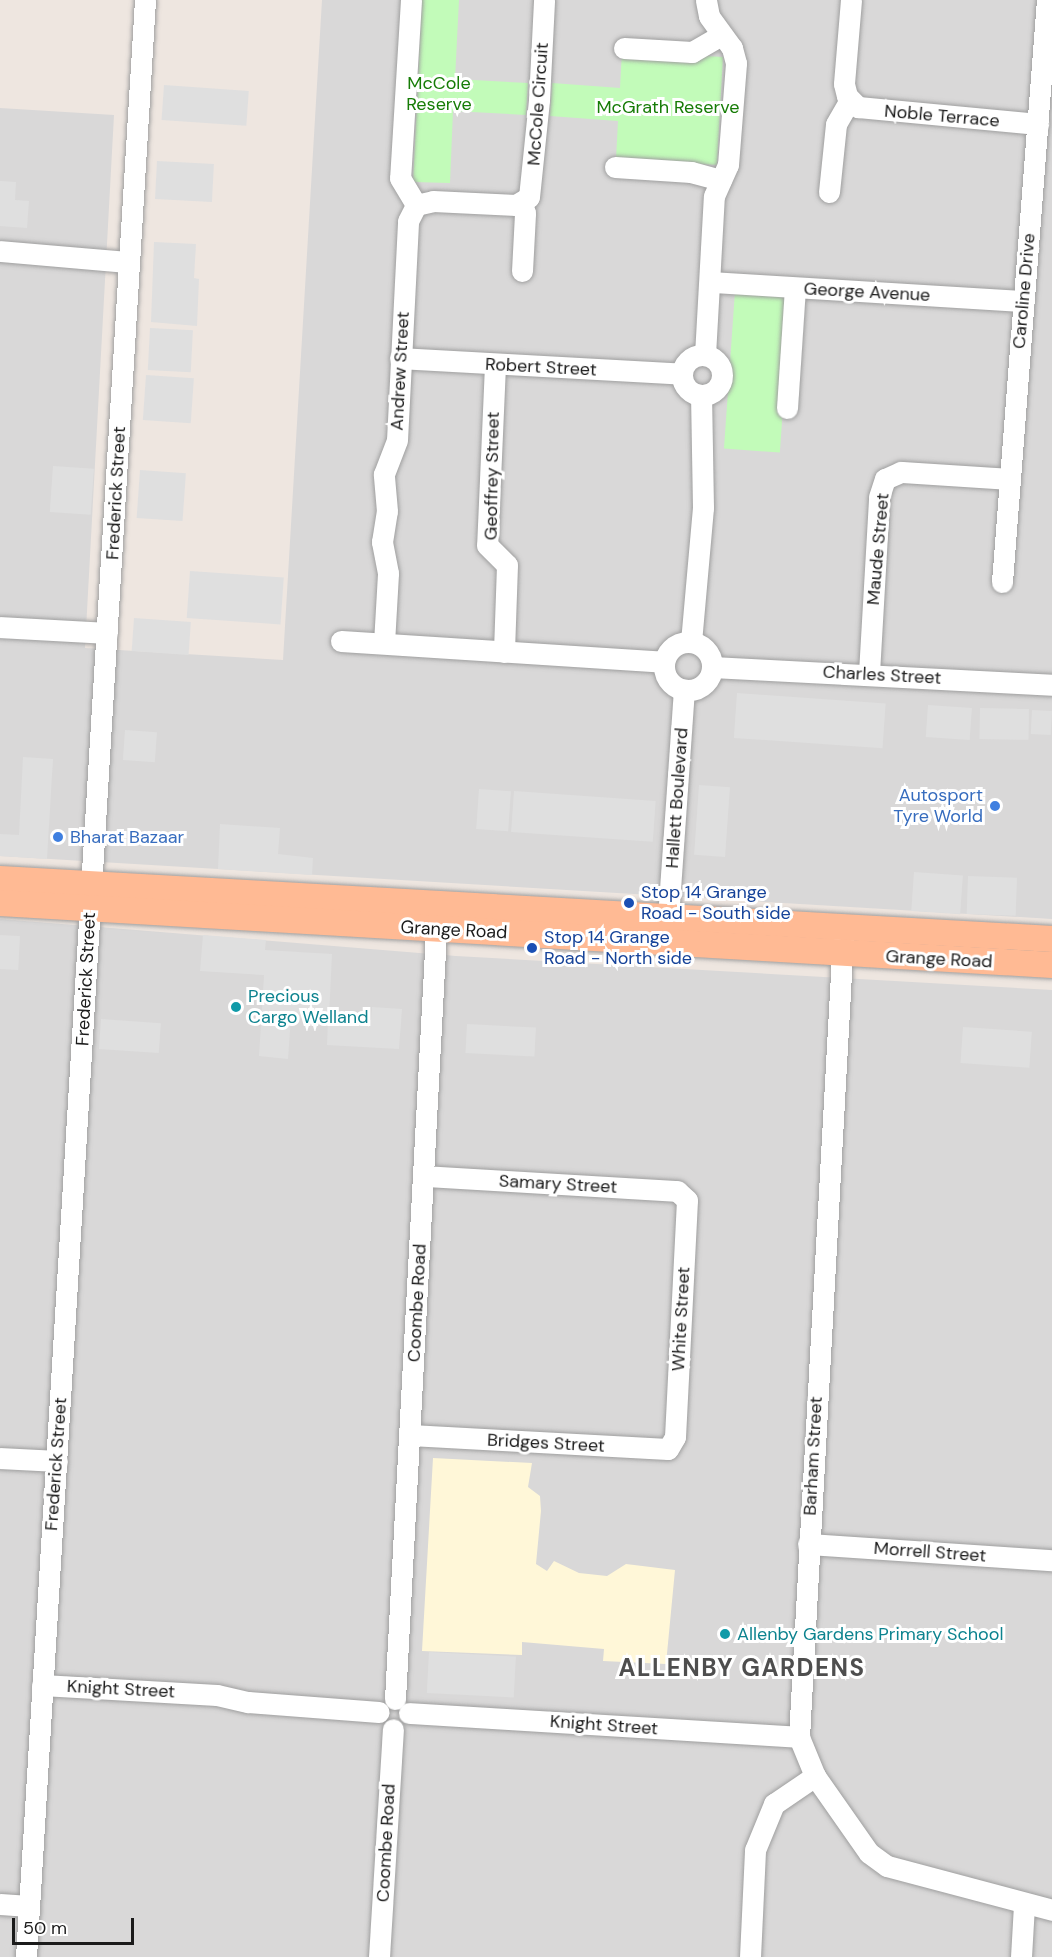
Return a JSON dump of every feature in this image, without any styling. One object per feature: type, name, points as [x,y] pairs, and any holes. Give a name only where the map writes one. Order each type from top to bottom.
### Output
[{"type":"main road","name":"Grange Road","points":[[0,879],[91,896],[668,931],[842,953],[1052,965]]},
{"type":"main road","name":"Grange Road","points":[[0,903],[91,896]]},
{"type":"main road","name":"Grange Road","points":[[668,931],[843,928],[1052,939]]},
{"type":"street","name":"Frederick Street","points":[[26,1957],[145,0]]},
{"type":"street","points":[[411,0],[400,178],[416,205],[433,201],[522,203]]},
{"type":"street","name":"McCole Circuit","points":[[522,271],[522,203],[533,184],[544,0]]},
{"type":"street","points":[[705,355],[712,282],[713,202],[728,165],[736,69],[734,53],[709,15],[706,0]]},
{"type":"street","points":[[829,192],[836,124],[850,100],[844,84],[851,0]]},
{"type":"street","name":"Caroline Drive","points":[[1002,582],[1008,479],[1047,0]]},
{"type":"street","points":[[624,48],[692,52],[722,35]]},
{"type":"street","name":"Noble Terrace","points":[[850,100],[867,110],[1038,124]]},
{"type":"street","points":[[615,167],[691,172],[721,180]]},
{"type":"street","name":"Andrew Street","points":[[384,643],[388,573],[382,542],[387,511],[384,474],[397,440],[408,221],[416,205]]},
{"type":"street","points":[[0,251],[129,262]]},
{"type":"street","name":"George Avenue","points":[[712,282],[1023,301]]},
{"type":"street","points":[[787,408],[795,288]]},
{"type":"street","points":[[705,355],[721,368],[722,378],[711,394],[700,396],[691,392],[682,374],[689,360],[705,355]]},
{"type":"street","name":"Robert Street","points":[[400,358],[682,374]]},
{"type":"street","name":"Geoffrey Street","points":[[495,365],[487,545],[507,565],[504,652]]},
{"type":"street","points":[[692,642],[703,508],[700,396]]},
{"type":"street","name":"Maude Street","points":[[869,673],[879,498],[885,479],[901,472],[1008,479]]},
{"type":"street","points":[[0,627],[107,633]]},
{"type":"street","points":[[341,641],[663,662]]},
{"type":"street","points":[[692,642],[705,650],[712,667],[704,684],[684,690],[668,681],[663,662],[673,646],[692,642]]},
{"type":"street","name":"Charles Street","points":[[712,667],[869,673],[1052,685]]},
{"type":"street","name":"Hallett Boulevard","points":[[668,931],[684,690]]},
{"type":"street","name":"Coombe Road","points":[[379,1957],[393,1729],[404,1725],[394,1708],[437,918]]},
{"type":"street","name":"Barham Street","points":[[815,1776],[799,1737],[843,928]]},
{"type":"street","name":"Samary Street","points":[[424,1176],[677,1191],[687,1200]]},
{"type":"street","name":"White Street","points":[[675,1437],[687,1200]]},
{"type":"street","name":"Bridges Street","points":[[410,1435],[668,1449],[675,1437]]},
{"type":"street","points":[[0,1458],[57,1461]]},
{"type":"street","name":"Morrell Street","points":[[808,1544],[1052,1560]]},
{"type":"street","name":"Knight Street","points":[[42,1685],[217,1695],[248,1702],[394,1708],[799,1737]]},
{"type":"street","points":[[750,1957],[755,1850],[774,1804],[815,1776],[869,1853],[887,1866],[1052,1911]]},
{"type":"street","points":[[0,1904],[29,1906]]},
{"type":"street","points":[[1021,1957],[1024,1905]]},
{"type":"shaded area","points":[[322,0],[1052,0],[1052,919],[0,856],[0,108],[114,115],[85,648],[283,660]]},
{"type":"shaded area","points":[[164,85],[249,91],[246,126],[162,120]]},
{"type":"shaded area","points":[[157,161],[214,164],[212,202],[155,199]]},
{"type":"shaded area","points":[[0,181],[16,182],[15,200],[29,201],[27,228],[0,226]]},
{"type":"shaded area","points":[[154,242],[196,244],[194,278],[199,279],[197,326],[151,322]]},
{"type":"shaded area","points":[[150,328],[193,330],[191,372],[148,370]]},
{"type":"shaded area","points":[[146,375],[194,378],[191,423],[143,420]]},
{"type":"shaded area","points":[[53,466],[94,469],[91,515],[50,512]]},
{"type":"shaded area","points":[[140,470],[186,473],[183,521],[137,518]]},
{"type":"shaded area","points":[[190,571],[284,578],[280,624],[187,618]]},
{"type":"shaded area","points":[[134,618],[191,622],[189,655],[132,651]]},
{"type":"shaded area","points":[[737,693],[886,703],[882,748],[734,738]]},
{"type":"shaded area","points":[[928,705],[972,708],[970,740],[926,737]]},
{"type":"shaded area","points":[[980,708],[1029,709],[1028,740],[979,739]]},
{"type":"shaded area","points":[[1032,710],[1052,711],[1051,735],[1031,734]]},
{"type":"shaded area","points":[[125,730],[157,732],[155,762],[123,760]]},
{"type":"shaded area","points":[[23,757],[53,759],[47,859],[0,856],[0,834],[19,835]]},
{"type":"shaded area","points":[[699,785],[730,787],[725,857],[694,855]]},
{"type":"shaded area","points":[[479,789],[511,791],[508,831],[476,829]]},
{"type":"shaded area","points":[[514,791],[656,801],[653,842],[511,832]]},
{"type":"shaded area","points":[[220,824],[280,828],[278,854],[313,858],[312,875],[218,869]]},
{"type":"shaded area","points":[[914,872],[963,875],[960,914],[911,911]]},
{"type":"shaded area","points":[[968,876],[1017,878],[1016,916],[967,914]]},
{"type":"shaded area","points":[[0,919],[456,956],[1052,990],[1052,1957],[0,1957]]},
{"type":"shaded area","points":[[0,935],[20,936],[18,970],[0,969]]},
{"type":"shaded area","points":[[203,935],[266,940],[265,950],[332,954],[329,1017],[371,1020],[372,1007],[402,1009],[399,1049],[327,1045],[328,1020],[291,1017],[288,1059],[259,1056],[264,975],[200,971]]},
{"type":"shaded area","points":[[101,1019],[161,1023],[159,1053],[99,1049]]},
{"type":"shaded area","points":[[467,1024],[536,1028],[534,1057],[465,1053]]},
{"type":"shaded area","points":[[963,1027],[1032,1032],[1029,1068],[960,1063]]},
{"type":"shaded area","points":[[433,1458],[532,1463],[528,1487],[540,1496],[541,1511],[536,1564],[547,1571],[554,1561],[579,1573],[607,1576],[626,1564],[675,1570],[666,1664],[603,1661],[604,1649],[522,1642],[522,1655],[422,1651]]},
{"type":"shaded area","points":[[429,1652],[516,1657],[514,1697],[427,1693]]},
{"type":"green space","name":"McCole Reserve","points":[[422,0],[459,0],[455,79],[528,83],[526,115],[453,111],[450,183],[413,182]]},
{"type":"green space","name":"McGrath Reserve","points":[[622,51],[723,57],[717,165],[616,159],[618,121],[550,116],[552,83],[620,88]]},
{"type":"green space","points":[[735,291],[791,295],[780,453],[724,449]]},
{"type":"place","name":"Autosport Tyre World","points":[[995,806]]},
{"type":"place","name":"Bharat Bazaar","points":[[58,837]]},
{"type":"place","name":"Stop 14 Grange Road - South side","points":[[629,903]]},
{"type":"place","name":"Stop 14 Grange Road - North side","points":[[532,948]]},
{"type":"place","name":"Precious Cargo Welland","points":[[236,1007]]},
{"type":"place","name":"Allenby Gardens Primary School","points":[[725,1634]]},
{"type":"district","name":"ALLENBY GARDENS","points":[[742,1668]]}]
